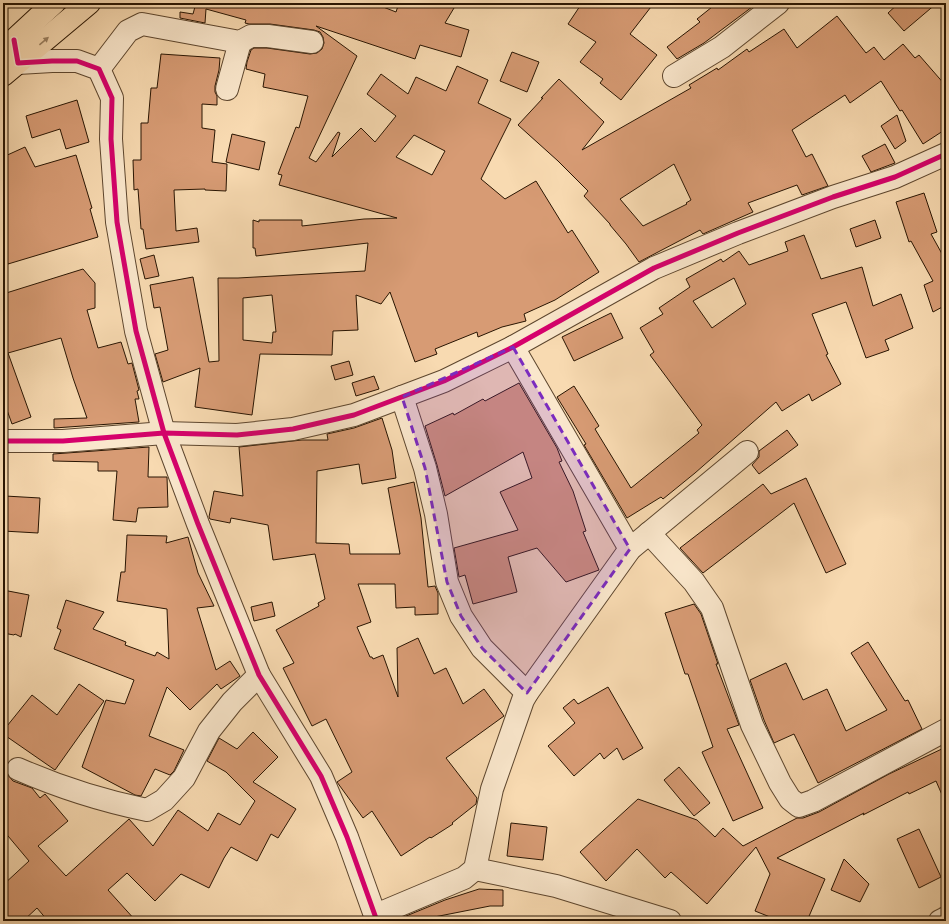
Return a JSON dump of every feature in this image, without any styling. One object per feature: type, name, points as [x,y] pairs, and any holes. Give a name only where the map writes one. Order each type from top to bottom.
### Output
[{"type":"main road","points":[[8,44],[54,3]]},
{"type":"main road","points":[[10,69],[89,3]]},
{"type":"street","points":[[674,76],[722,47],[778,3]]},
{"type":"street","points":[[99,69],[128,31],[142,24],[240,42],[252,36],[268,36],[312,42]]},
{"type":"street","points":[[227,89],[240,42]]},
{"type":"street","points":[[8,44],[10,69],[52,61],[77,61],[99,69],[112,98],[111,139],[117,222],[136,331],[164,432],[198,524],[259,675],[321,776],[347,837],[377,918],[464,878],[475,869],[492,789],[523,700],[527,693],[630,549],[747,452]]},
{"type":"street","points":[[3,441],[63,441],[164,432],[237,435],[293,429],[354,415],[444,380],[513,347],[654,268],[738,233],[833,197],[895,177],[946,154]]},
{"type":"street","points":[[513,347],[630,549]]},
{"type":"street","points":[[402,397],[425,468],[436,514],[448,582],[461,616],[482,648],[527,693]]},
{"type":"street","points":[[649,533],[694,582],[712,608],[752,725],[780,783],[790,799],[799,806],[813,801],[946,730]]},
{"type":"street","points":[[18,769],[52,784],[125,806],[147,810],[164,800],[184,778],[209,731],[232,702],[259,675]]},
{"type":"street","points":[[475,869],[556,886],[670,921]]},
{"type":"street","points":[[940,921],[946,918]]},
{"type":"highlighted area","points":[[513,347],[630,549],[527,693],[482,648],[461,616],[447,582],[425,468],[402,397]]},
{"type":"building","points":[[196,3],[373,3],[396,12],[399,3],[457,3],[445,23],[469,30],[461,57],[420,45],[415,59],[316,26],[357,56],[309,158],[316,162],[338,132],[340,133],[332,157],[361,128],[375,142],[396,116],[367,94],[381,74],[408,94],[416,77],[446,91],[457,66],[488,80],[478,103],[511,119],[481,179],[505,199],[536,181],[568,233],[572,230],[599,272],[555,300],[524,314],[526,321],[502,327],[478,337],[477,332],[435,349],[437,354],[415,362],[390,292],[381,304],[356,295],[358,330],[333,331],[332,355],[260,354],[252,415],[195,407],[200,368],[163,382],[155,354],[168,350],[160,307],[154,308],[150,285],[193,277],[209,362],[219,361],[218,278],[365,271],[368,243],[256,256],[255,248],[253,248],[253,220],[259,222],[259,220],[302,220],[302,226],[364,219],[397,218],[279,185],[282,175],[278,174],[296,127],[299,128],[308,96],[263,87],[265,74],[246,69],[247,62],[251,50],[254,48],[267,48],[310,54],[317,53],[322,49],[324,43],[320,32],[270,24],[249,24],[245,23],[246,20],[206,9],[205,23],[180,18],[180,12],[193,14]],"holes":[[[414,135],[445,151],[432,175],[396,157]],[[272,295],[276,332],[273,332],[272,343],[243,340],[243,298]]]},
{"type":"building","points":[[582,3],[654,3],[630,34],[657,55],[621,100],[600,83],[603,79],[580,62],[596,42],[568,24]]},
{"type":"building","points":[[717,3],[749,3],[752,7],[704,43],[677,59],[667,47],[700,22],[697,19]]},
{"type":"building","points":[[899,3],[937,3],[904,31],[888,13]]},
{"type":"building","points":[[837,16],[866,53],[874,47],[884,60],[903,44],[915,58],[919,55],[946,86],[946,129],[923,144],[902,110],[900,111],[881,81],[850,103],[845,95],[792,130],[806,157],[812,154],[828,186],[802,195],[797,185],[748,203],[753,212],[703,234],[700,230],[639,262],[610,224],[584,196],[588,191],[558,161],[518,125],[559,79],[604,122],[582,150],[691,88],[689,85],[717,68],[718,70],[747,49],[749,52],[784,29],[797,48]],"holes":[[[674,164],[691,200],[686,203],[687,204],[643,226],[620,199]]]},
{"type":"building","points":[[512,52],[539,62],[527,92],[500,81]]},
{"type":"building","points":[[161,54],[220,58],[215,86],[217,105],[202,104],[202,128],[215,130],[212,162],[227,164],[226,191],[205,189],[174,190],[176,231],[197,228],[199,242],[146,249],[143,229],[141,229],[138,189],[134,190],[133,160],[141,160],[141,123],[148,123],[151,88],[157,88]]},
{"type":"building","points":[[77,100],[89,142],[66,149],[60,129],[32,138],[26,116]]},
{"type":"building","points":[[897,115],[906,141],[895,149],[881,126]]},
{"type":"building","points":[[232,134],[265,142],[259,170],[226,162]]},
{"type":"building","points":[[885,144],[895,163],[871,172],[862,156]]},
{"type":"building","points":[[25,147],[35,167],[76,155],[92,208],[90,209],[98,237],[8,264],[3,247],[3,157]]},
{"type":"building","points":[[924,193],[937,232],[931,234],[946,261],[946,305],[933,312],[924,285],[933,281],[911,241],[909,242],[896,202]]},
{"type":"building","points":[[875,220],[881,238],[856,247],[850,229]]},
{"type":"building","points":[[804,235],[821,279],[862,267],[873,306],[901,294],[913,328],[885,340],[889,350],[866,358],[846,302],[812,314],[828,354],[826,355],[841,384],[812,401],[809,394],[782,411],[776,402],[663,499],[661,497],[627,518],[584,445],[586,444],[557,397],[574,386],[599,426],[595,429],[631,488],[699,433],[697,430],[702,425],[650,355],[654,352],[640,328],[663,314],[659,308],[690,287],[686,279],[721,259],[723,262],[739,251],[749,265],[788,251],[785,242]],"holes":[[[734,278],[746,304],[712,328],[693,301]]]},
{"type":"building","points":[[154,255],[159,276],[145,279],[140,259]]},
{"type":"building","points":[[83,269],[95,283],[95,308],[87,310],[98,348],[121,342],[128,364],[132,363],[139,390],[137,391],[139,399],[135,399],[139,422],[54,428],[54,419],[87,418],[61,338],[8,353],[31,417],[12,424],[3,399],[3,294]]},
{"type":"building","points":[[611,313],[623,338],[574,361],[562,337]]},
{"type":"building","points":[[349,361],[353,375],[335,380],[331,366]]},
{"type":"building","points":[[374,376],[379,389],[356,396],[352,383]]},
{"type":"building","points":[[519,383],[557,448],[562,461],[559,462],[573,491],[586,531],[583,532],[599,570],[566,582],[537,548],[508,557],[517,592],[473,604],[465,575],[459,577],[454,548],[518,530],[500,492],[532,478],[523,452],[445,496],[425,426],[453,413],[454,415],[483,399],[485,401]]},
{"type":"building","points":[[382,418],[392,450],[396,478],[362,484],[359,464],[317,471],[316,543],[349,544],[350,554],[400,554],[388,488],[414,482],[421,518],[428,587],[435,586],[438,593],[438,614],[415,615],[415,607],[396,608],[395,584],[358,584],[371,622],[357,627],[370,657],[373,659],[383,655],[398,697],[397,648],[418,638],[434,674],[446,668],[463,704],[484,689],[504,716],[446,758],[477,798],[476,804],[452,823],[453,824],[401,856],[372,811],[363,818],[337,782],[352,772],[326,719],[312,726],[283,668],[294,663],[276,630],[319,606],[318,603],[325,599],[315,554],[273,560],[268,525],[231,518],[230,523],[210,519],[209,517],[214,491],[243,496],[239,447],[302,440],[328,440],[327,434],[354,428]]},
{"type":"building","points":[[787,430],[798,445],[759,474],[752,465],[759,457],[759,451]]},
{"type":"building","points":[[149,447],[148,477],[167,477],[168,507],[138,508],[136,522],[113,520],[117,471],[98,471],[98,462],[53,461],[53,454]]},
{"type":"building","points":[[806,478],[846,564],[826,573],[794,503],[703,573],[680,548],[763,484],[771,494]]},
{"type":"building","points":[[5,496],[40,498],[38,533],[3,531]]},
{"type":"building","points":[[127,535],[167,536],[166,543],[188,537],[198,573],[214,606],[197,608],[216,670],[230,661],[240,676],[221,689],[217,684],[190,710],[167,687],[149,736],[184,750],[174,771],[170,775],[155,769],[141,796],[135,795],[82,767],[106,700],[125,704],[134,680],[54,649],[61,630],[57,628],[66,600],[104,612],[93,629],[126,642],[125,645],[155,656],[157,652],[169,659],[167,609],[117,601],[121,572],[125,572]]},
{"type":"building","points":[[3,590],[29,595],[21,637],[15,634],[3,633]]},
{"type":"building","points":[[272,602],[275,616],[254,621],[251,607]]},
{"type":"building","points":[[694,604],[701,614],[718,664],[716,664],[739,725],[727,729],[763,808],[733,821],[702,752],[713,747],[688,674],[685,674],[665,613]]},
{"type":"building","points":[[868,642],[905,701],[908,700],[922,729],[818,783],[794,734],[774,743],[750,680],[786,663],[803,700],[827,689],[846,731],[887,710],[851,653]]},
{"type":"building","points":[[79,684],[104,701],[55,770],[3,734],[3,731],[32,695],[57,715]]},
{"type":"building","points":[[608,687],[643,748],[623,760],[617,748],[604,759],[600,753],[574,776],[548,746],[575,723],[563,708],[574,699],[578,704]]},
{"type":"building","points":[[253,732],[278,757],[253,782],[296,809],[278,838],[271,834],[257,861],[231,847],[209,888],[181,874],[155,901],[127,873],[108,890],[136,921],[48,921],[37,908],[23,921],[3,921],[3,885],[29,861],[3,830],[3,778],[7,774],[13,781],[32,788],[40,798],[45,794],[68,821],[38,846],[66,876],[129,819],[153,846],[178,810],[208,831],[218,813],[240,825],[255,801],[226,772],[207,761],[219,738],[237,749]]},
{"type":"building","points":[[946,747],[946,804],[936,781],[909,794],[908,792],[863,815],[864,813],[777,858],[825,879],[807,921],[780,921],[755,911],[770,874],[756,847],[707,904],[671,872],[665,878],[637,849],[606,881],[580,852],[638,799],[697,820],[715,837],[723,828],[743,846],[797,818],[803,818],[819,812],[889,774]]},
{"type":"building","points":[[679,767],[710,803],[694,816],[664,780]]},
{"type":"building","points":[[511,823],[547,827],[543,860],[507,856]]},
{"type":"building","points":[[919,829],[941,877],[919,888],[897,839]]},
{"type":"building","points":[[844,859],[869,884],[860,902],[831,890]]},
{"type":"building","points":[[479,889],[503,890],[503,906],[490,906],[414,921],[394,921],[445,900]]},
{"type":"cycle path","points":[[14,40],[18,63],[77,61],[99,69],[112,98],[111,139],[117,222],[136,331],[164,433],[198,524],[259,675],[321,776],[347,837],[377,921]]},
{"type":"cycle path","points":[[3,441],[63,441],[164,433],[237,435],[293,429],[354,415],[444,381],[513,347],[654,268],[738,233],[833,197],[895,177],[946,154]]}]
